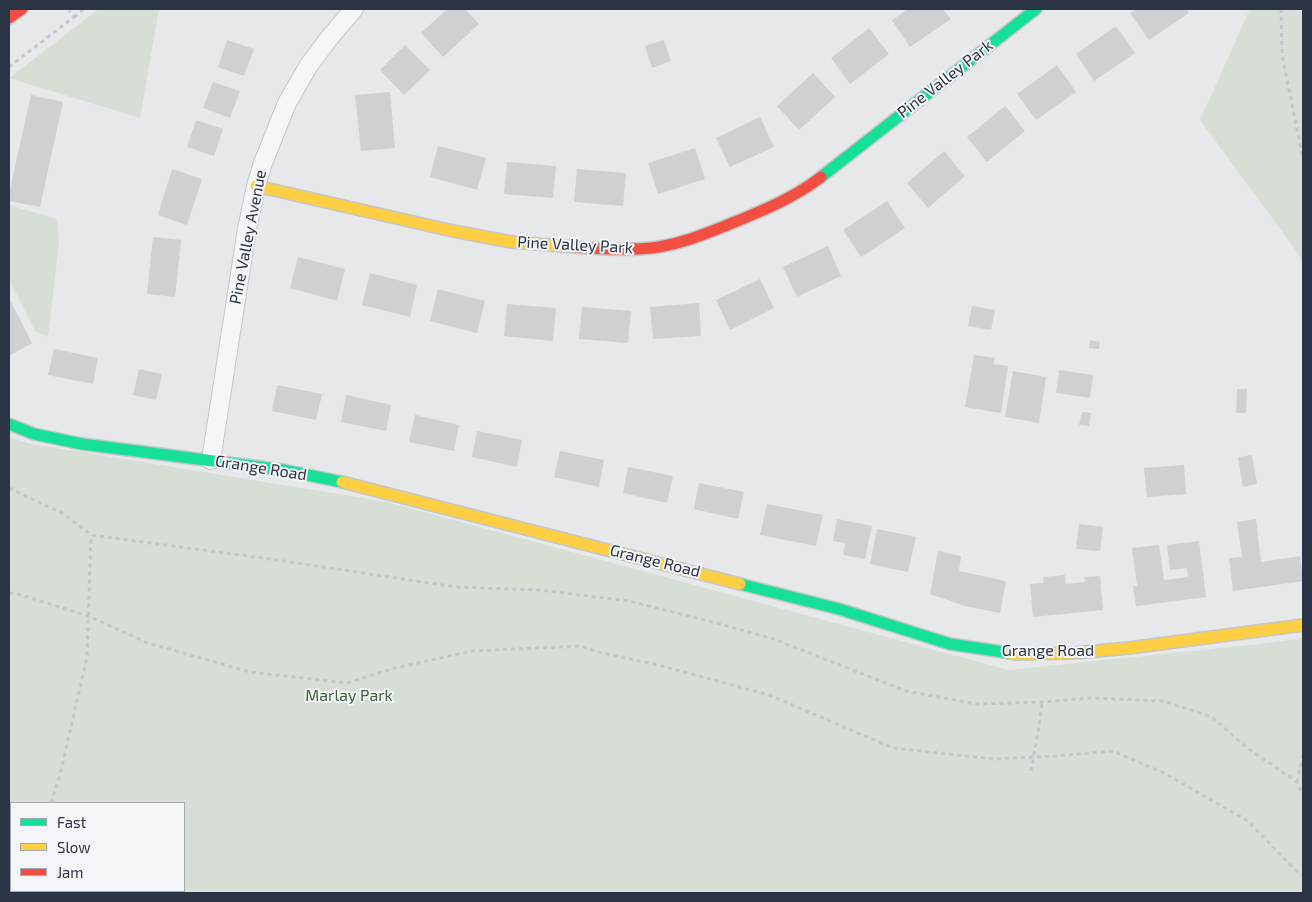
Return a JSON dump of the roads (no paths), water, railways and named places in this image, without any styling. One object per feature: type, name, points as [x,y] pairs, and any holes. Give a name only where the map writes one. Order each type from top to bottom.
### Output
[{"type":"street","points":[[9,18],[22,9]]},
{"type":"street","name":"Pine Valley Avenue","points":[[211,460],[247,229],[263,163],[287,103],[309,65],[354,9]]},
{"type":"street","name":"Pine Valley Park","points":[[256,186],[453,231],[512,242],[611,250],[657,247],[684,242],[763,211],[813,183],[1036,9]]},
{"type":"street","name":"Grange Road","points":[[9,424],[34,434],[72,442],[283,470],[410,498],[839,609],[950,644],[979,649],[1018,654],[1074,653],[1129,648],[1303,625]]},
{"type":"park label","name":"Marlay Park","points":[[349,696]]}]
